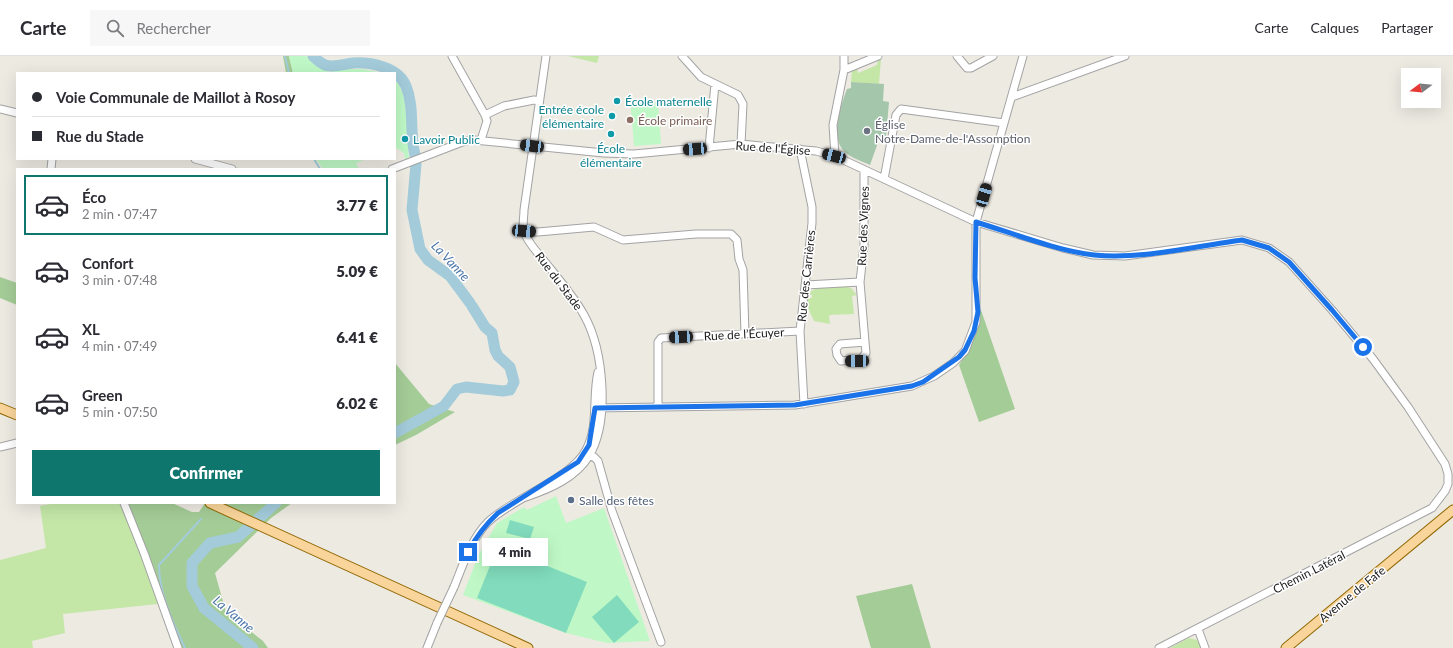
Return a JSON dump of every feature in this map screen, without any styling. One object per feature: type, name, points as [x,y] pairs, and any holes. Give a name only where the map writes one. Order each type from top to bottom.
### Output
[{"type":"main road","points":[[0,408],[16,415]]},
{"type":"main road","points":[[212,504],[528,648]]},
{"type":"main road","name":"Avenue de Fafe","points":[[1286,648],[1453,510]]},
{"type":"street","points":[[452,56],[485,115],[487,121],[482,140]]},
{"type":"street","points":[[546,56],[532,146],[524,210],[524,231],[538,232],[594,227],[623,240],[696,234],[731,234],[737,240],[739,259],[743,270],[745,334]]},
{"type":"street","points":[[682,56],[701,77],[738,95],[741,99],[743,104],[741,144]]},
{"type":"street","points":[[834,156],[833,125],[844,70],[844,56]]},
{"type":"street","points":[[844,70],[878,56]]},
{"type":"street","points":[[957,56],[967,68],[971,68],[994,56]]},
{"type":"street","points":[[598,408],[804,404],[912,386],[934,376],[959,357],[970,341],[978,312],[975,278],[976,222],[1023,56]]},
{"type":"street","points":[[1012,97],[1125,56]]},
{"type":"street","points":[[709,148],[715,84]]},
{"type":"street","points":[[485,115],[504,106],[534,100],[539,101]]},
{"type":"street","points":[[0,109],[16,112]]},
{"type":"street","points":[[884,179],[896,115],[901,109],[1004,123]]},
{"type":"street","name":"Rue de l'Église","points":[[394,168],[466,141],[482,140],[604,153],[634,154],[741,144],[800,149],[834,156],[976,222],[1063,248],[1093,255],[1125,256],[1242,240],[1251,242],[1269,248],[1289,262],[1368,353],[1408,407],[1445,464],[1448,484]]},
{"type":"street","name":"Rue des Carrières","points":[[800,149],[812,207],[811,238],[800,331],[804,404]]},
{"type":"street","points":[[198,160],[222,168]]},
{"type":"street","name":"Rue des Vignes","points":[[864,170],[864,246],[860,282],[865,342]]},
{"type":"street","name":"Rue du Stade","points":[[427,648],[473,542],[487,523],[498,513],[526,497],[545,490],[569,477],[587,454],[598,433],[598,408],[602,380],[595,340],[584,316],[524,231]]},
{"type":"street","name":"Rue des Vignes","points":[[806,285],[860,282]]},
{"type":"street","name":"Rue de l’Écuyer","points":[[658,406],[659,339],[666,337],[800,331]]},
{"type":"street","points":[[0,447],[16,443]]},
{"type":"street","points":[[587,454],[594,457],[598,461],[612,511],[661,642]]},
{"type":"street","name":"Chemin Latéral","points":[[1159,648],[1198,630],[1432,508],[1438,502],[1448,484]]},
{"type":"street","points":[[124,504],[178,648]]},
{"type":"street","points":[[1198,630],[1205,648]]},
{"type":"green space","points":[[283,56],[289,56],[293,72],[286,72]]},
{"type":"green space","points":[[289,56],[306,56],[328,72],[293,72]]},
{"type":"green space","points":[[568,56],[599,56],[597,63]]},
{"type":"green space","points":[[881,59],[879,84],[851,82],[852,70],[856,66],[858,73],[877,65],[878,60]]},
{"type":"green space","points":[[345,69],[362,69],[378,72],[328,72]]},
{"type":"green space","points":[[396,81],[403,96],[407,117],[409,158],[405,160],[404,153],[396,148]]},
{"type":"green space","points":[[851,82],[884,84],[883,101],[889,102],[886,137],[880,137],[870,165],[847,154],[840,146],[838,138],[838,121],[842,103],[847,89],[851,88]]},
{"type":"green space","points":[[630,98],[634,98],[635,104],[658,102],[661,144],[634,146]]},
{"type":"green space","points":[[317,160],[364,160],[356,163],[358,168],[322,168]]},
{"type":"green space","points":[[0,277],[16,283],[16,305],[0,298]]},
{"type":"green space","points":[[844,286],[851,288],[857,295],[852,296],[854,314],[829,315],[830,324],[814,321],[807,306],[808,298],[812,298],[812,295],[809,294],[815,289]]},
{"type":"green space","points":[[981,310],[1015,409],[979,422],[959,365],[968,351]]},
{"type":"green space","points":[[396,364],[429,404],[455,412],[416,435],[396,445]]},
{"type":"green space","points":[[556,496],[566,523],[604,508],[650,641],[607,643],[566,633],[463,595],[478,556],[497,523],[524,507],[527,510]]},
{"type":"green space","points":[[51,504],[121,504],[142,555],[158,604],[63,614],[65,633],[32,641],[33,648],[0,648],[0,560],[46,548],[40,506]]},
{"type":"green space","points":[[126,504],[174,504],[192,512],[199,512],[204,504],[291,504],[271,518],[215,573],[226,612],[263,641],[268,648],[181,648]]},
{"type":"green space","points":[[510,520],[534,527],[530,539],[506,533]]},
{"type":"green space","points":[[498,546],[587,582],[566,633],[477,598]]},
{"type":"green space","points":[[912,584],[931,648],[871,648],[856,596]]},
{"type":"green space","points":[[617,595],[639,622],[614,643],[592,617]]},
{"type":"green space","points":[[1189,638],[1197,640],[1201,648],[1170,648]]},
{"type":"waterway","points":[[285,56],[289,72]]},
{"type":"waterway","name":"La Vanne","points":[[313,56],[328,66],[360,63],[376,65],[394,72]]},
{"type":"waterway","name":"La Vanne","points":[[396,73],[406,86],[409,94],[412,138],[415,155]]},
{"type":"waterway","points":[[315,160],[319,168]]},
{"type":"waterway","name":"La Vanne","points":[[416,164],[412,210],[420,249],[428,260],[450,276],[470,303]]},
{"type":"waterway","name":"La Vanne","points":[[396,432],[444,406],[457,389],[466,387],[503,391],[510,390],[514,382],[510,367],[498,356],[495,350],[492,333],[485,327],[472,306]]},
{"type":"waterway","name":"La Vanne","points":[[253,648],[204,608],[192,586],[192,563],[210,543],[238,537],[275,504]]},
{"type":"waterway","points":[[185,648],[164,597],[161,586],[159,565],[201,519]]},
{"type":"place","name":"École maternelle","points":[[617,101]]},
{"type":"place","name":"Entrée école élémentaire","points":[[612,116]]},
{"type":"place","name":"École primaire","points":[[630,120]]},
{"type":"place","name":"Église Notre-Dame-de-l'Assomption","points":[[867,131]]},
{"type":"place","name":"École élémentaire","points":[[611,134]]},
{"type":"place","name":"Lavoir Public","points":[[405,139]]},
{"type":"place","name":"Salle des fêtes","points":[[571,500]]},
{"type":"route","points":[[468,552],[473,542],[487,523],[498,513],[526,497],[578,462],[589,445],[595,408],[625,406],[807,404],[912,386],[934,376],[959,357],[965,350],[974,331],[978,312],[975,278],[976,222],[1063,248],[1093,255],[1125,256],[1242,240],[1259,244],[1279,254],[1289,262],[1363,347]]}]
